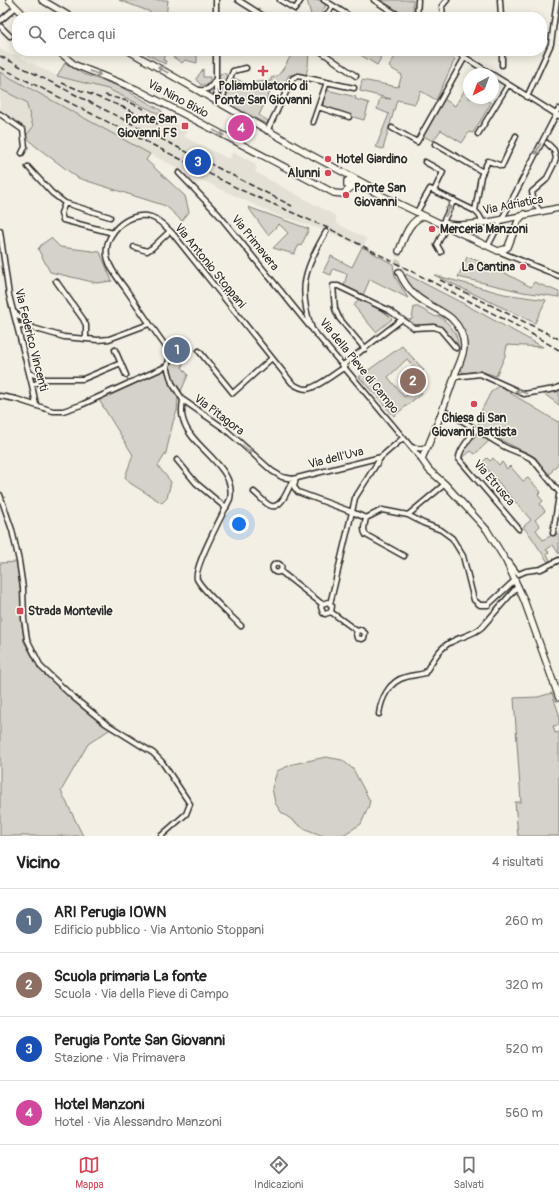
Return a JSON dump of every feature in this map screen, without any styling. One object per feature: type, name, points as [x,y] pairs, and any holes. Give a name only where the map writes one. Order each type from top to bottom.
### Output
[{"type":"main road","points":[[9,0],[21,12]]},
{"type":"main road","points":[[44,1],[63,12]]},
{"type":"main road","name":"Via Nino Bixio","points":[[64,56],[74,65],[136,89],[334,193],[343,194],[352,184]]},
{"type":"main road","points":[[138,56],[340,172],[418,210],[469,238],[498,251],[508,247],[518,221],[524,214]]},
{"type":"main road","points":[[340,172],[352,184],[366,188],[444,224]]},
{"type":"main road","points":[[352,184],[365,184]]},
{"type":"main road","name":"Via Adriatica","points":[[444,224],[457,226],[472,224],[559,208]]},
{"type":"main road","points":[[399,251],[409,228],[411,217],[409,209]]},
{"type":"main road","points":[[409,228],[418,219],[424,216]]},
{"type":"main road","points":[[502,219],[510,221],[514,231]]},
{"type":"main road","points":[[469,238],[467,230],[472,224]]},
{"type":"main road","points":[[399,272],[411,292],[419,299],[451,318],[458,325],[463,336],[464,348],[455,377],[443,411],[429,445],[423,454],[422,460]]},
{"type":"main road","name":"Via della Pieve di Campo","points":[[422,460],[429,470],[445,484],[487,530],[506,561],[536,631],[559,698]]},
{"type":"street","points":[[216,0],[216,12]]},
{"type":"street","points":[[238,0],[257,12]]},
{"type":"street","points":[[280,0],[295,9],[301,0]]},
{"type":"street","points":[[324,0],[343,12]]},
{"type":"street","points":[[374,0],[393,12]]},
{"type":"street","points":[[417,12],[418,0]]},
{"type":"street","points":[[443,12],[442,6],[447,0]]},
{"type":"street","points":[[500,0],[501,12]]},
{"type":"street","points":[[547,53],[551,44],[558,9],[557,0]]},
{"type":"street","points":[[329,12],[333,6]]},
{"type":"street","points":[[0,21],[16,7]]},
{"type":"street","points":[[0,26],[10,36]]},
{"type":"street","points":[[216,56],[217,96],[236,113]]},
{"type":"street","points":[[327,56],[356,76]]},
{"type":"street","points":[[502,56],[502,65]]},
{"type":"street","points":[[527,97],[546,56]]},
{"type":"street","points":[[392,128],[417,142],[465,57],[482,68]]},
{"type":"street","points":[[223,96],[233,71],[246,68]]},
{"type":"street","points":[[267,131],[293,78],[298,76],[354,88]]},
{"type":"street","points":[[499,79],[557,116]]},
{"type":"street","points":[[196,90],[207,90],[216,80]]},
{"type":"street","points":[[313,122],[327,82]]},
{"type":"street","points":[[478,134],[508,85]]},
{"type":"street","points":[[318,107],[349,117]]},
{"type":"street","points":[[488,246],[557,116],[559,109]]},
{"type":"street","points":[[0,114],[22,130],[25,147],[22,153]]},
{"type":"street","points":[[475,211],[483,172],[488,161],[502,166],[516,136]]},
{"type":"street","points":[[435,144],[483,172]]},
{"type":"street","points":[[540,212],[534,203],[532,192],[546,180],[556,158],[554,150],[547,144]]},
{"type":"street","points":[[418,210],[443,172],[425,162]]},
{"type":"street","points":[[28,167],[65,203],[110,218]]},
{"type":"street","name":"Via Primavera","points":[[179,173],[219,215],[312,328]]},
{"type":"street","points":[[432,190],[475,211],[483,222]]},
{"type":"street","points":[[441,252],[437,245],[454,200]]},
{"type":"street","points":[[0,396],[16,399],[53,411],[63,411],[72,409],[167,366],[169,362],[170,354],[167,348],[149,324],[108,262],[106,255],[107,248],[113,232],[62,220],[61,213],[65,203]]},
{"type":"street","name":"Via Antonio Stoppani","points":[[113,232],[123,222],[130,218],[146,216],[155,218],[170,231],[292,383],[306,389],[314,387],[344,366]]},
{"type":"street","name":"Via Federico Vincenti","points":[[0,231],[6,276],[13,311],[36,405]]},
{"type":"street","points":[[134,247],[146,251],[152,248],[170,231]]},
{"type":"street","name":"Via della Pieve di Campo","points":[[326,232],[308,266],[305,279],[304,298],[306,313],[312,328],[422,460]]},
{"type":"street","points":[[508,247],[510,255]]},
{"type":"street","points":[[498,251],[559,276]]},
{"type":"street","points":[[56,281],[83,319],[86,325],[86,338]]},
{"type":"street","points":[[365,348],[340,318],[335,308],[333,286],[338,286],[390,312],[414,328],[434,327],[440,329],[456,348]]},
{"type":"street","points":[[13,311],[33,328]]},
{"type":"street","points":[[344,366],[401,320]]},
{"type":"street","points":[[18,328],[21,326],[64,337],[98,340],[109,338],[149,324]]},
{"type":"street","points":[[115,350],[126,375]]},
{"type":"street","points":[[199,351],[233,393],[272,358]]},
{"type":"street","points":[[29,373],[46,379],[83,379],[120,363]]},
{"type":"street","name":"Via Pitagora","points":[[167,366],[172,383],[183,400],[225,429],[272,471],[282,477],[294,479]]},
{"type":"street","points":[[455,377],[480,374],[524,394],[559,387]]},
{"type":"street","points":[[32,385],[46,379]]},
{"type":"street","points":[[183,400],[182,418],[187,430],[220,467],[232,492],[226,508],[198,565],[196,577],[201,586],[241,626]]},
{"type":"street","points":[[443,411],[457,417],[475,430],[506,447],[528,456],[559,492]]},
{"type":"street","name":"Via Etrusca","points":[[475,430],[461,451],[459,459],[520,529]]},
{"type":"street","name":"Via dell'Uva","points":[[381,457],[294,479],[294,487],[298,492],[352,512],[355,498],[381,457],[403,438]]},
{"type":"street","points":[[410,446],[423,449],[429,445]]},
{"type":"street","points":[[176,460],[196,483],[226,508]]},
{"type":"street","points":[[254,492],[269,505],[278,505],[284,498],[294,479]]},
{"type":"street","points":[[408,515],[445,484]]},
{"type":"street","points":[[0,495],[12,530],[19,561],[23,588],[24,619],[27,640],[41,668],[105,723],[153,753],[162,762],[190,804],[186,814],[161,836]]},
{"type":"street","points":[[553,533],[559,495]]},
{"type":"street","points":[[331,612],[332,606],[330,604],[352,512],[366,518],[382,510],[408,515],[441,530],[452,538],[463,556],[474,600],[480,605],[488,605],[515,580]]},
{"type":"street","points":[[366,518],[364,533],[404,556]]},
{"type":"street","name":"Via della Pieve di Campo","points":[[506,561],[509,562],[519,574],[526,571],[541,569],[559,560]]},
{"type":"street","points":[[280,571],[322,604],[324,602],[330,604]]},
{"type":"street","points":[[379,714],[380,703],[386,692],[396,682],[404,677],[425,673],[439,652],[446,645],[479,630],[518,586]]},
{"type":"street","points":[[322,604],[322,613],[328,614],[331,612]]},
{"type":"street","points":[[331,612],[357,631]]},
{"type":"shaded area","points":[[119,0],[168,0],[167,12],[148,11]]},
{"type":"shaded area","points":[[307,0],[319,0],[326,5],[322,12],[310,12]]},
{"type":"shaded area","points":[[381,0],[413,0],[413,12],[400,12]]},
{"type":"shaded area","points":[[0,49],[12,56],[18,56],[57,76],[108,89],[187,130],[184,137],[229,159],[233,152],[254,163],[257,168],[255,172],[336,216],[336,223],[367,239],[363,248],[329,232],[290,220],[220,189],[150,154],[146,160],[185,196],[189,212],[182,221],[166,206],[78,178],[34,145],[23,130],[0,114]]},
{"type":"shaded area","points":[[151,56],[165,56],[163,60],[166,61],[165,64]]},
{"type":"shaded area","points":[[197,56],[197,63],[185,60],[182,63],[173,57]]},
{"type":"shaded area","points":[[309,56],[306,75],[289,75],[283,87],[274,84],[259,115],[268,121],[266,124],[231,105],[220,84],[220,74],[223,73],[245,83],[271,81],[271,78],[277,76],[284,68],[290,57]]},
{"type":"shaded area","points":[[362,56],[378,56],[381,58],[377,65]]},
{"type":"shaded area","points":[[395,56],[450,56],[455,59],[436,100],[421,91],[415,104],[397,100],[383,149],[376,147],[389,114],[377,109],[380,98],[391,99],[360,91],[362,80],[398,87],[402,75],[389,67]]},
{"type":"shaded area","points":[[65,63],[83,74],[121,87],[162,111],[161,115],[108,89],[57,76]]},
{"type":"shaded area","points":[[203,69],[203,77],[210,77],[210,81],[207,85],[201,85],[196,79]]},
{"type":"shaded area","points":[[0,72],[150,154],[146,160],[185,196],[189,212],[182,221],[166,206],[78,178],[34,145],[26,136],[33,127],[26,102],[0,89]]},
{"type":"shaded area","points":[[327,90],[356,97],[355,99],[369,103],[364,120],[322,108]]},
{"type":"shaded area","points":[[463,93],[463,104],[490,104],[473,133],[469,132],[462,143],[441,130],[433,141],[423,136],[444,99],[455,106]]},
{"type":"shaded area","points":[[248,207],[309,229],[301,246],[299,245],[294,254],[273,248],[288,233],[279,224],[268,235]]},
{"type":"shaded area","points":[[51,238],[60,247],[100,252],[112,281],[97,283],[50,272],[38,249],[42,244]]},
{"type":"shaded area","points":[[362,247],[393,264],[395,277],[408,298],[370,279],[363,295],[344,286],[347,274],[333,269],[331,275],[323,272],[331,256],[352,267]]},
{"type":"shaded area","points":[[467,257],[488,264],[531,287],[534,282],[559,292],[559,297],[523,292],[458,277]]},
{"type":"shaded area","points":[[406,274],[543,347],[507,345],[505,356],[496,376],[480,371],[463,373],[461,369],[466,348],[452,315],[418,295],[405,279]]},
{"type":"shaded area","points":[[434,275],[504,294],[546,300],[535,323]]},
{"type":"shaded area","points":[[359,298],[387,314],[392,319],[376,332],[354,306]]},
{"type":"shaded area","points":[[414,307],[418,307],[436,317],[438,316],[445,321],[452,328],[458,341],[458,346],[442,327],[434,325],[415,326],[406,321],[412,319]]},
{"type":"shaded area","points":[[186,341],[187,352],[182,367],[188,375],[178,398],[177,411],[166,453],[158,466],[171,482],[167,498],[162,503],[130,483],[125,477],[133,455],[99,400],[171,365],[172,355],[170,346]]},
{"type":"shaded area","points":[[402,346],[424,370],[419,374],[407,359],[388,377],[404,397],[418,388],[422,393],[394,416],[359,377]]},
{"type":"shaded area","points":[[499,386],[558,422],[559,421],[559,462],[549,475],[535,457],[479,429],[478,417],[491,392]]},
{"type":"shaded area","points":[[559,389],[559,405],[543,393],[555,391]]},
{"type":"shaded area","points":[[476,432],[490,440],[475,454],[471,451],[461,459],[460,454]]},
{"type":"shaded area","points":[[487,458],[490,461],[493,458],[499,465],[502,462],[507,469],[510,466],[523,481],[528,478],[541,492],[538,495],[543,501],[540,504],[545,511],[535,520],[540,526],[536,530],[543,540],[552,535],[559,534],[559,554],[553,545],[546,550],[549,552],[547,554],[550,560],[548,562],[523,527],[531,520],[482,463]]},
{"type":"shaded area","points":[[17,562],[24,619],[22,620],[24,642],[36,663],[112,728],[88,744],[61,791],[83,836],[0,836],[0,563]]},
{"type":"shaded area","points":[[552,693],[559,714],[559,725],[553,726],[555,733],[559,732],[559,836],[518,836],[515,802],[521,802],[514,698],[538,697]]},
{"type":"shaded area","points":[[326,757],[342,760],[353,769],[370,801],[361,824],[343,835],[323,836],[303,828],[281,812],[275,803],[272,788],[277,771],[293,764]]},
{"type":"tunnel","points":[[399,251],[399,272]]},
{"type":"railway","points":[[0,56],[292,206]]},
{"type":"railway","points":[[0,67],[241,190],[330,229],[523,329],[559,350]]},
{"type":"railway","points":[[62,83],[125,108],[158,124]]},
{"type":"railway","points":[[105,95],[127,101],[144,109]]},
{"type":"railway","points":[[440,280],[559,339]]},
{"type":"place","name":"Poliambulatorio di Ponte San Giovanni","points":[[263,71]]},
{"type":"place","name":"Ponte San Giovanni FS","points":[[185,126]]},
{"type":"place","name":"Hotel Manzoni","points":[[241,128]]},
{"type":"place","name":"Hotel Giardino","points":[[328,159]]},
{"type":"place","name":"Perugia Ponte San Giovanni","points":[[198,162]]},
{"type":"place","name":"Alunni","points":[[328,173]]},
{"type":"place","name":"Ponte San Giovanni","points":[[346,195]]},
{"type":"place","name":"Merceria Manzoni","points":[[432,229]]},
{"type":"place","name":"La Cantina","points":[[523,267]]},
{"type":"place","name":"ARI Perugia I0WN","points":[[177,350]]},
{"type":"place","name":"Scuola primaria La fonte","points":[[413,381]]},
{"type":"place","name":"Chiesa di San Giovanni Battista","points":[[474,404]]},
{"type":"place","name":"Strada Montevile","points":[[20,611]]}]
